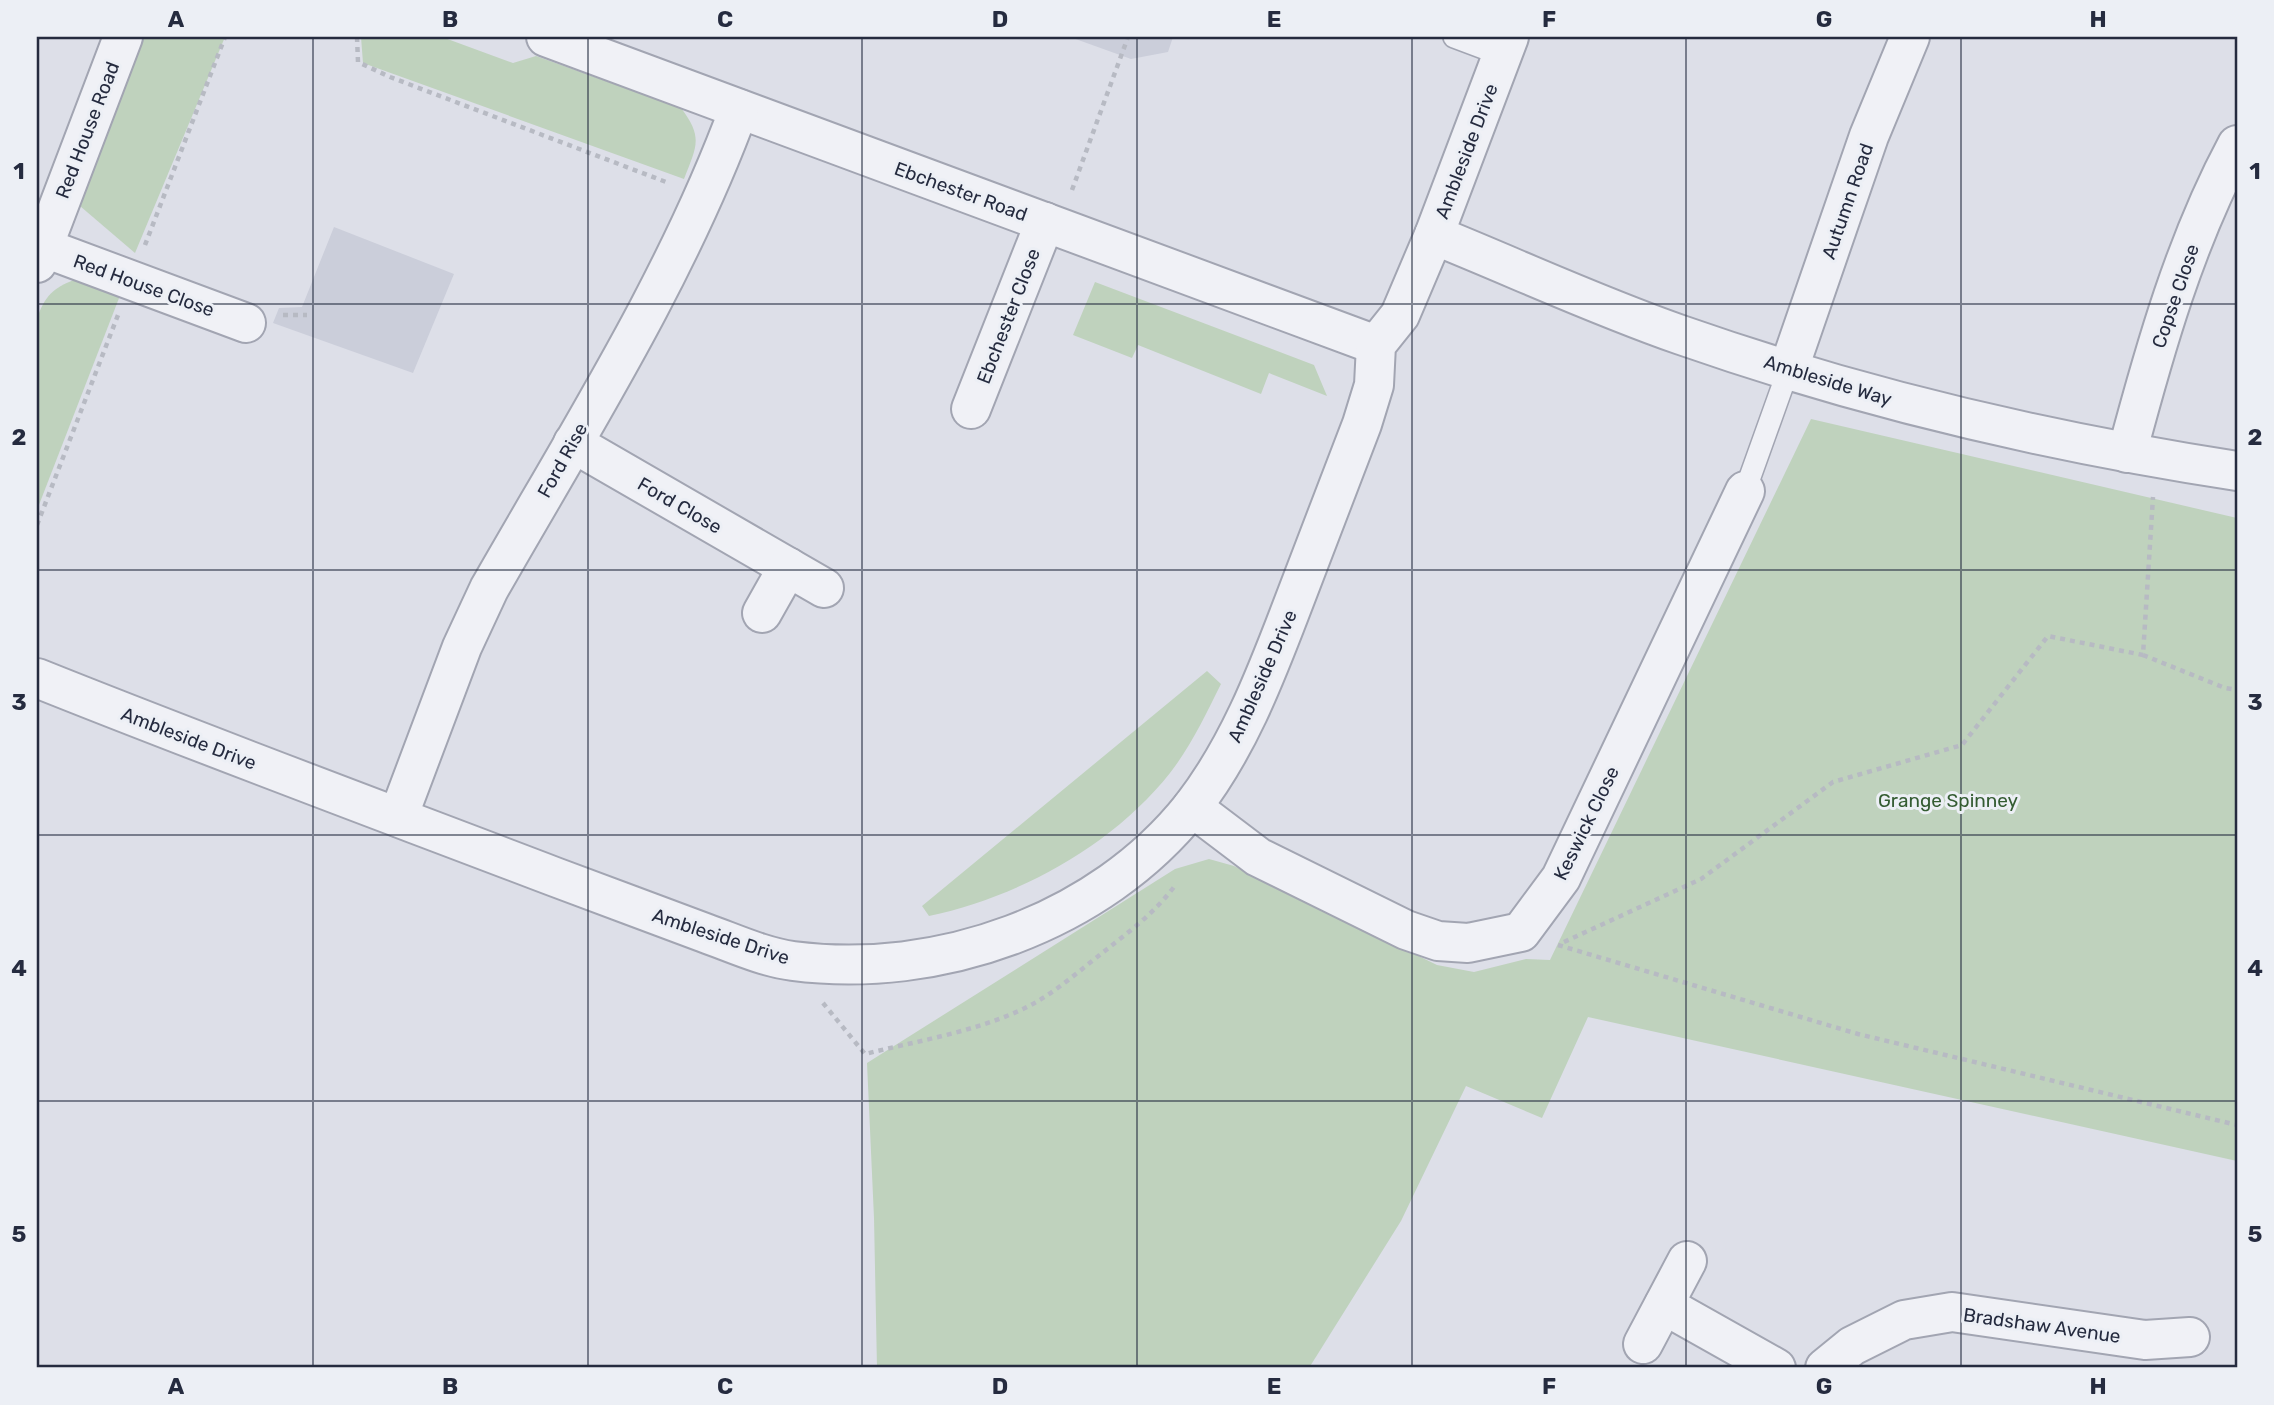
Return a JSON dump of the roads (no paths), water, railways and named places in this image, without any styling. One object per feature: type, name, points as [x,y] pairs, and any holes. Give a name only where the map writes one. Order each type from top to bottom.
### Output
[{"type":"street","name":"Red House Road","points":[[40,255],[123,37]]},
{"type":"street","name":"Ebchester Road","points":[[545,37],[587,44],[739,109],[1376,345]]},
{"type":"street","name":"Autumn Road","points":[[1789,368],[1869,136],[1910,37]]},
{"type":"street","name":"Ambleside Drive","points":[[37,678],[747,948],[789,960],[830,964],[946,956],[993,943],[1034,926],[1124,873],[1161,841],[1192,807],[1228,752],[1264,679],[1362,424],[1374,385],[1376,345],[1400,315],[1434,235],[1505,46]]},
{"type":"street","name":"Ford Rise","points":[[398,817],[462,647],[489,589],[573,443],[704,196],[739,109]]},
{"type":"street","name":"Copse Close","points":[[2142,456],[2155,351],[2188,254],[2237,145]]},
{"type":"street","name":"Ebchester Close","points":[[971,410],[1051,225]]},
{"type":"street","name":"Ambleside Way","points":[[1434,235],[1679,335],[1927,409],[2142,456],[2237,471]]},
{"type":"street","name":"Red House Close","points":[[40,255],[246,323]]},
{"type":"street","name":"Ford Close","points":[[573,443],[824,588]]},
{"type":"street","name":"Keswick Close","points":[[1192,807],[1258,857],[1406,930],[1438,942],[1468,943],[1521,932],[1561,878],[1745,491]]},
{"type":"street","points":[[762,613],[788,567]]},
{"type":"street","points":[[1643,1344],[1687,1261]]},
{"type":"street","points":[[1664,1306],[1776,1368]]},
{"type":"street","name":"Bradshaw Avenue","points":[[1825,1368],[1852,1346],[1904,1321],[1952,1312],[2108,1351],[2145,1340],[2190,1338]]},
{"type":"lane","points":[[1454,37],[1505,46]]},
{"type":"lane","points":[[1745,491],[1789,368]]},
{"type":"park label","name":"Grange Spinney","points":[[1948,800]]}]
